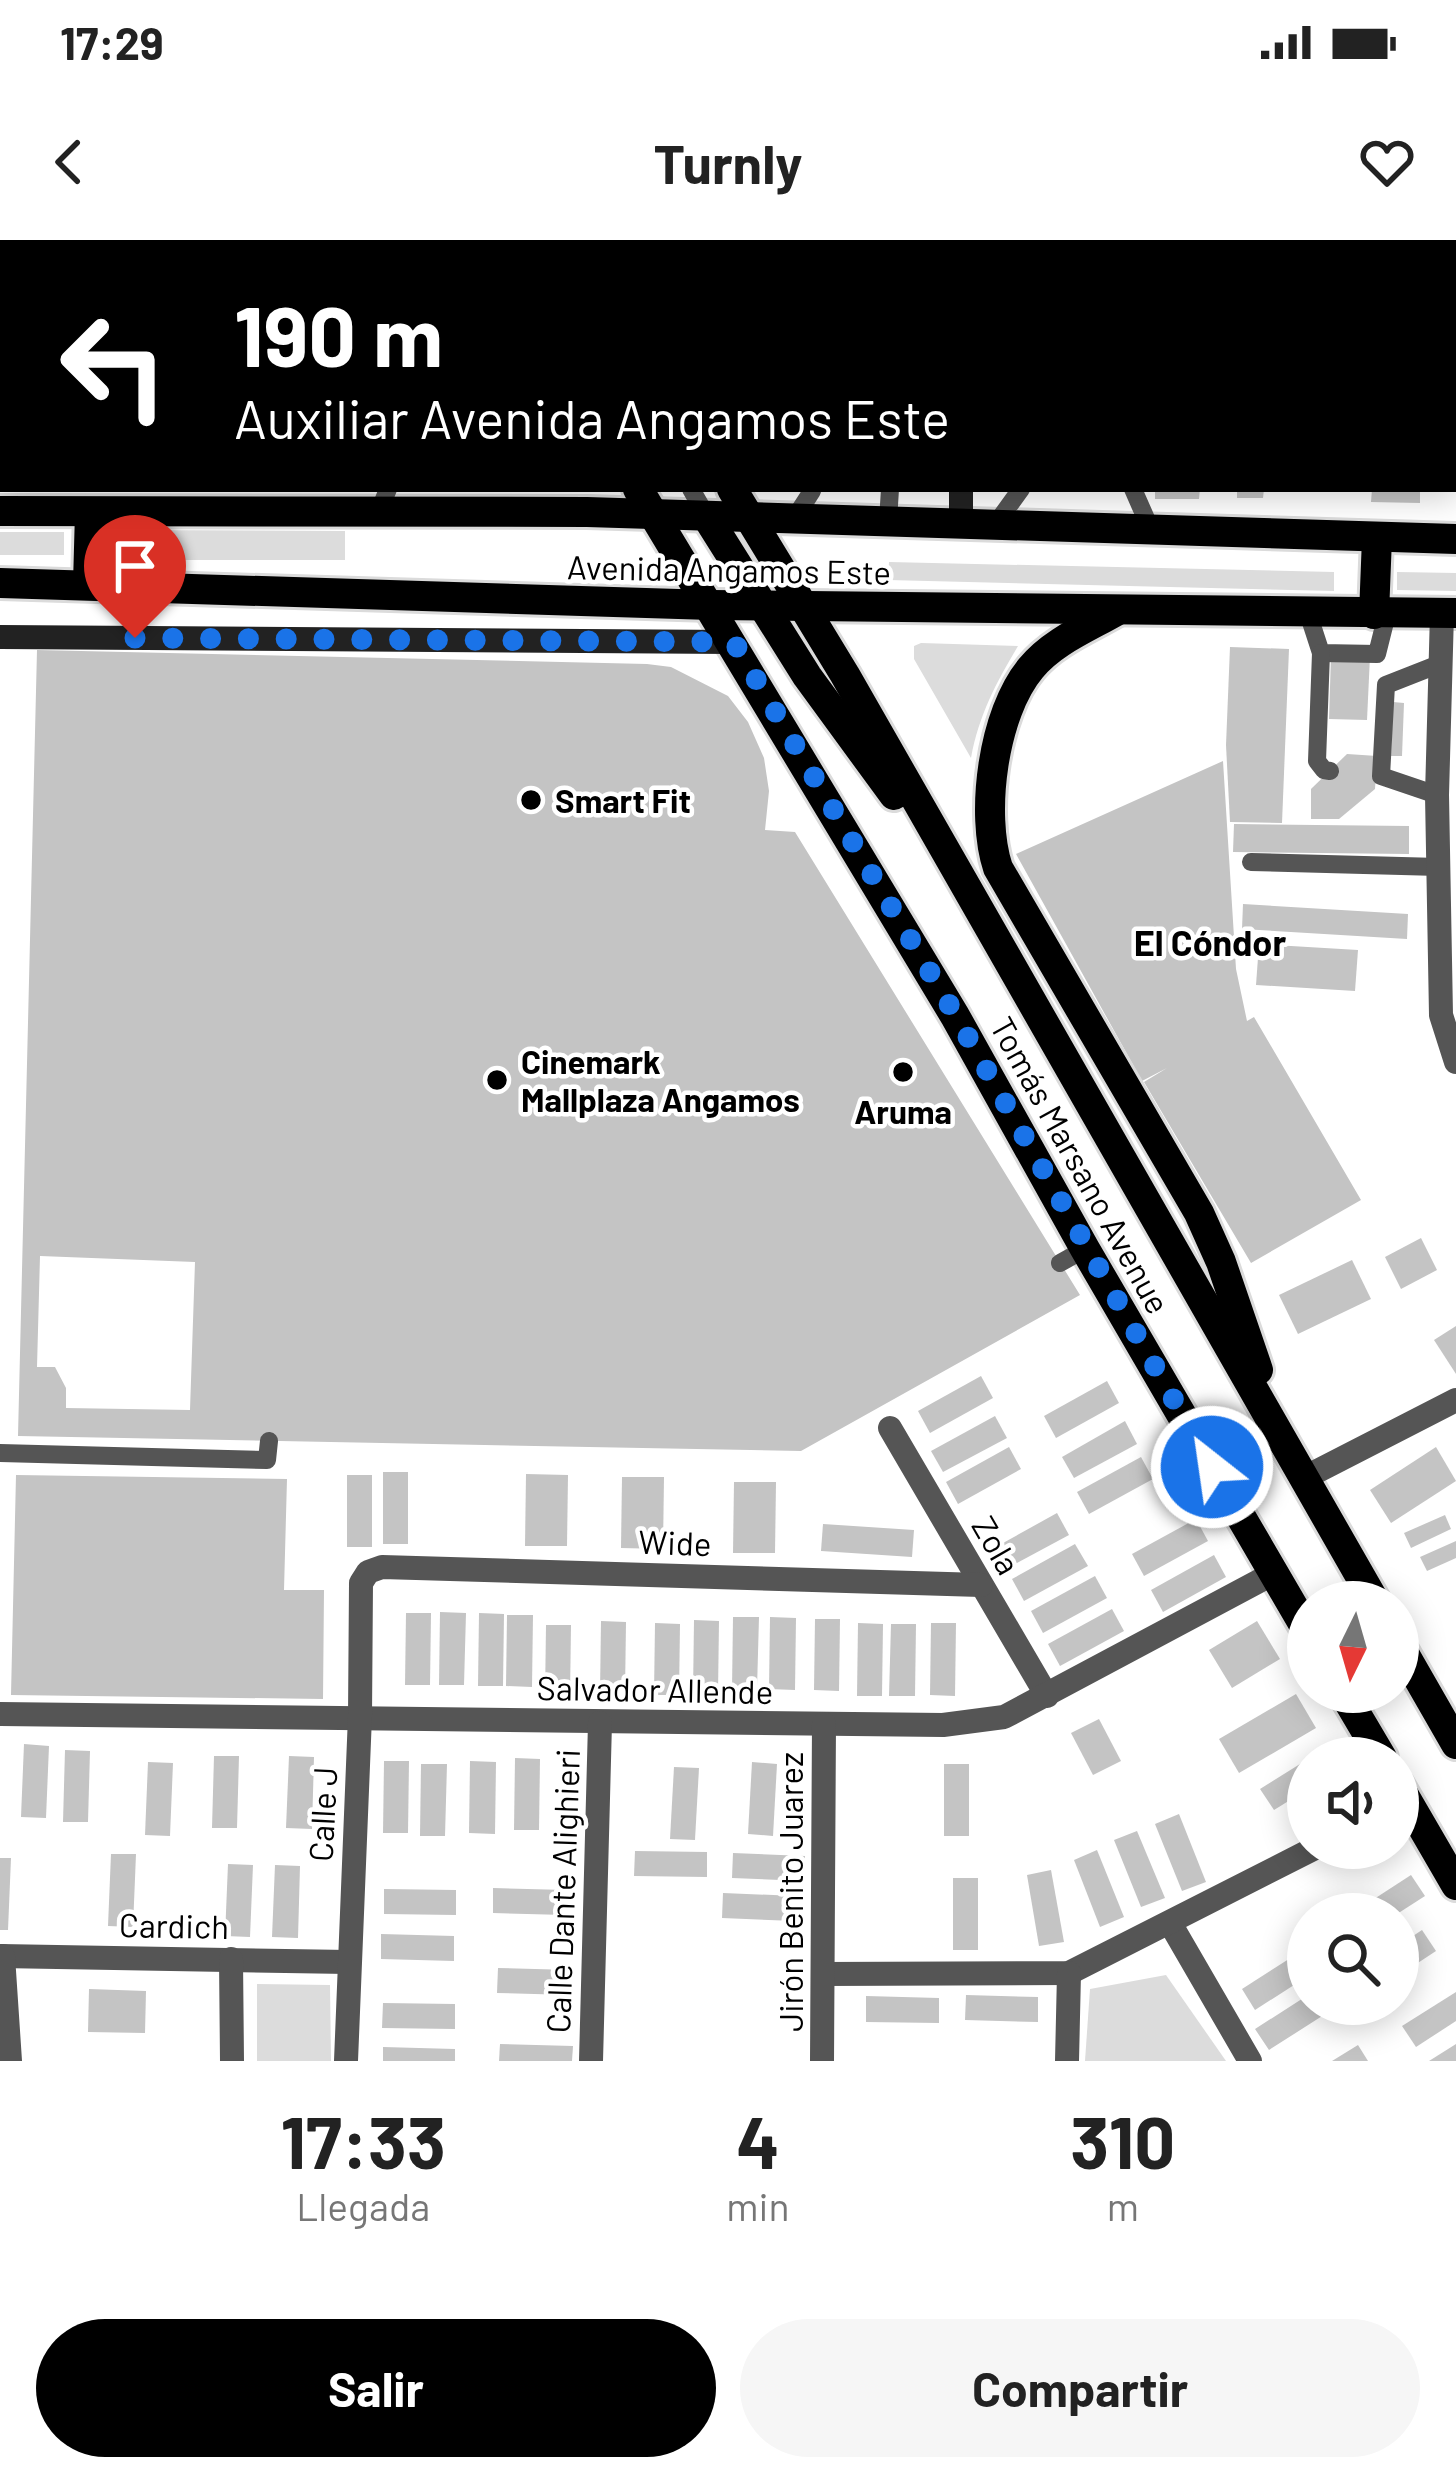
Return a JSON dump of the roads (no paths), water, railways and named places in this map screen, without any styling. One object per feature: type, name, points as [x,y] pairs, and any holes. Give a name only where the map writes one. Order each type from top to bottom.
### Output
[{"type":"main road","points":[[441,512],[493,492]]},
{"type":"main road","name":"Tomás Marsano Avenue","points":[[734,492],[1363,1581]]},
{"type":"main road","name":"Avenida Angamos Este","points":[[0,511],[100,504],[383,501],[441,512],[650,498],[707,517],[1456,539]]},
{"type":"main road","name":"Tomás Marsano Avenue","points":[[650,498],[956,1016],[1073,1256],[1287,1596]]},
{"type":"main road","points":[[88,584],[100,504]]},
{"type":"main road","points":[[707,517],[807,676],[975,906]]},
{"type":"main road","points":[[1377,538],[1381,614]]},
{"type":"main road","name":"Avenida Angamos Este","points":[[0,584],[803,607],[1449,613]]},
{"type":"main road","points":[[1118,610],[1051,649],[1022,682],[998,748],[989,791],[990,843],[998,868],[1199,1213],[1221,1262],[1276,1427]]},
{"type":"main road","points":[[1419,1680],[1456,1744]]},
{"type":"main road","points":[[1419,1825],[1456,1885]]},
{"type":"street","points":[[961,492],[961,524]]},
{"type":"street","points":[[1449,613],[1442,663],[1438,867],[1441,1015],[1456,1062]]},
{"type":"street","points":[[0,637],[734,642]]},
{"type":"street","points":[[1304,1478],[1456,1400]]},
{"type":"street","name":"Zola","points":[[890,1428],[1046,1696]]},
{"type":"street","name":"Wide","points":[[368,1572],[382,1567],[981,1585]]},
{"type":"street","name":"Calle J","points":[[346,2061],[361,1583],[368,1572]]},
{"type":"street","name":"Salvador Allende","points":[[0,1714],[943,1725],[1004,1717],[1274,1573]]},
{"type":"street","name":"Calle Dante Alighieri","points":[[591,2061],[600,1724]]},
{"type":"street","name":"Jirón Benito Juarez","points":[[822,2061],[824,1724]]},
{"type":"street","points":[[823,1975],[1069,1972],[1287,1862]]},
{"type":"street","points":[[1170,1923],[1250,2061]]},
{"type":"street","points":[[1,1955],[10,2061]]},
{"type":"street","name":"Cardich","points":[[1,1955],[348,1962]]},
{"type":"street","points":[[231,1959],[232,2061]]},
{"type":"street","points":[[1067,2061],[1069,1972]]},
{"type":"lane","points":[[693,492],[707,517]]},
{"type":"lane","points":[[794,519],[811,492]]},
{"type":"lane","points":[[888,521],[890,492]]},
{"type":"lane","points":[[994,525],[1019,492]]},
{"type":"lane","points":[[1134,492],[1151,530]]},
{"type":"lane","points":[[1307,613],[1321,653],[1316,761],[1330,771]]},
{"type":"lane","points":[[1381,614],[1377,654],[1386,685],[1378,776],[1437,795]]},
{"type":"lane","points":[[1321,653],[1377,654]]},
{"type":"lane","points":[[1386,685],[1442,663]]},
{"type":"lane","points":[[1251,862],[1438,867]]},
{"type":"lane","points":[[0,1453],[267,1460],[269,1441]]},
{"type":"place","name":"Smart Fit","points":[[531,800]]},
{"type":"place","name":"Aruma","points":[[903,1072]]},
{"type":"place","name":"Cinemark Mallplaza Angamos","points":[[497,1080]]},
{"type":"district","name":"El Cóndor","points":[[1210,941]]}]
